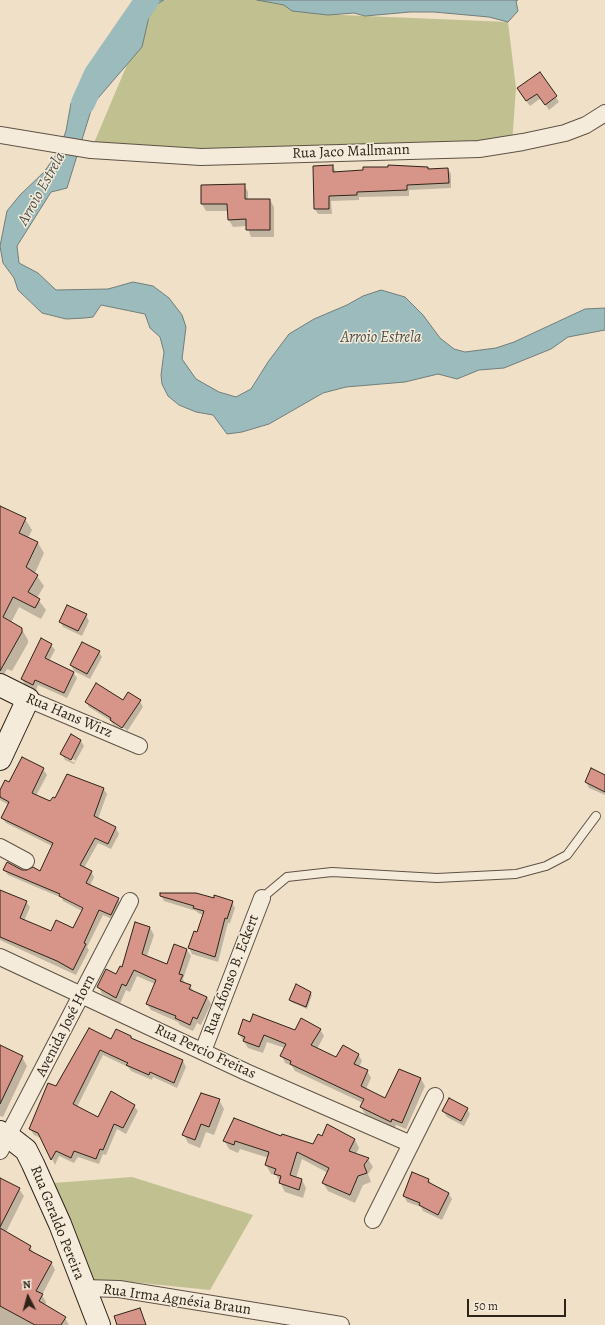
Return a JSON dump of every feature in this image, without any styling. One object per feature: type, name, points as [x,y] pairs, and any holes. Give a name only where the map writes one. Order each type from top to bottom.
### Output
[{"type":"main road","name":"Rua Hans Wirz","points":[[0,685],[28,699]]},
{"type":"main road","points":[[0,759],[28,699]]},
{"type":"main road","name":"Rua Geraldo Pereira","points":[[3,1140],[26,1150],[60,1224],[84,1288],[93,1320]]},
{"type":"street","name":"Rua Jaco Mallmann","points":[[0,135],[38,140],[91,150],[201,157],[479,148],[523,142],[565,133],[586,125],[605,113]]},
{"type":"street","name":"Rua Hans Wirz","points":[[28,699],[140,746]]},
{"type":"street","points":[[0,847],[26,860]]},
{"type":"street","name":"Rua Afonso B. Eckert","points":[[203,1051],[262,898]]},
{"type":"street","name":"Avenida José Horn","points":[[3,1140],[82,995],[130,901]]},
{"type":"street","name":"Rua Percio Freitas","points":[[0,957],[246,1072],[411,1144]]},
{"type":"street","points":[[373,1220],[435,1096]]},
{"type":"street","name":"Rua Irma Agnésia Braun","points":[[84,1288],[119,1289],[341,1325]]},
{"type":"lane","points":[[262,898],[287,877],[332,872],[437,878],[516,874],[546,866],[567,855],[596,816]]},
{"type":"green space","points":[[165,0],[290,0],[318,14],[508,22],[516,88],[512,144],[201,157],[91,150],[151,8]]},
{"type":"green space","points":[[132,1177],[253,1215],[210,1290],[112,1280],[91,1282],[54,1183]]},
{"type":"water","name":"Arroio Estrela","points":[[134,0],[164,0],[151,8],[142,47],[93,104],[67,188],[51,192],[17,246],[19,263],[38,273],[56,290],[108,289],[133,282],[153,286],[169,298],[182,315],[186,327],[182,359],[196,379],[219,392],[236,397],[251,389],[268,362],[289,334],[314,319],[347,305],[363,296],[381,290],[405,297],[423,315],[440,338],[454,349],[465,352],[496,348],[514,342],[585,309],[605,308],[605,330],[568,337],[551,349],[504,368],[479,370],[457,379],[438,374],[405,382],[346,387],[323,393],[269,424],[242,432],[227,434],[213,415],[196,412],[179,405],[168,396],[162,384],[161,375],[164,352],[160,337],[150,328],[145,314],[101,305],[93,317],[66,319],[42,313],[18,290],[14,278],[3,263],[0,246],[7,211],[20,195],[44,172],[58,152],[66,131],[71,103],[90,78],[113,62]]},
{"type":"water","points":[[257,0],[518,0],[516,1],[518,11],[508,22],[489,17],[434,12],[410,12],[365,16],[354,13],[328,15],[292,11],[284,5]]},
{"type":"building","points":[[540,72],[557,96],[545,105],[537,94],[526,101],[517,88]]},
{"type":"building","points":[[333,165],[333,172],[363,170],[363,167],[388,167],[388,165],[428,167],[428,169],[448,168],[449,183],[407,185],[407,190],[357,192],[357,195],[329,196],[329,209],[314,209],[313,166]]},
{"type":"building","points":[[245,184],[245,199],[270,199],[270,230],[246,230],[246,219],[228,220],[227,204],[201,204],[201,185]]},
{"type":"building","points":[[0,506],[26,518],[19,533],[38,542],[26,567],[38,575],[28,592],[40,599],[35,608],[13,597],[3,617],[22,628],[22,632],[0,671]]},
{"type":"building","points":[[67,605],[87,614],[78,631],[59,622]]},
{"type":"building","points":[[41,638],[52,644],[45,658],[74,672],[64,693],[35,680],[33,685],[21,679]]},
{"type":"building","points":[[82,642],[100,651],[87,674],[70,665]]},
{"type":"building","points":[[96,683],[123,700],[128,692],[141,700],[122,728],[110,720],[111,718],[85,702]]},
{"type":"building","points":[[71,734],[81,740],[71,760],[60,754]]},
{"type":"building","points":[[22,757],[44,768],[32,793],[50,801],[53,797],[55,798],[67,774],[104,788],[94,816],[116,827],[108,844],[95,838],[80,865],[92,871],[86,883],[119,898],[111,915],[99,910],[84,943],[86,944],[73,970],[57,961],[0,937],[0,890],[27,901],[20,918],[51,931],[56,920],[73,928],[83,908],[59,896],[60,894],[3,870],[7,862],[22,870],[27,870],[33,867],[40,871],[53,843],[1,818],[9,802],[0,797],[0,790],[5,780],[9,782]]},
{"type":"building","points":[[591,768],[605,775],[605,792],[585,782]]},
{"type":"building","points":[[160,893],[196,893],[214,898],[214,895],[233,901],[227,919],[225,918],[215,957],[188,948],[194,931],[197,932],[204,911],[193,908],[194,906],[160,896]]},
{"type":"building","points":[[135,922],[150,927],[142,954],[167,964],[174,944],[187,949],[179,974],[183,975],[180,981],[191,985],[189,989],[207,997],[197,1019],[193,1017],[190,1025],[175,1018],[176,1016],[146,1004],[156,980],[134,970],[126,986],[122,984],[116,998],[97,987],[106,969],[116,974],[120,966],[122,967]]},
{"type":"building","points":[[296,984],[311,992],[306,1007],[289,1000]]},
{"type":"building","points":[[253,1014],[295,1030],[301,1018],[321,1029],[311,1045],[336,1057],[343,1045],[359,1054],[354,1064],[368,1070],[361,1086],[385,1098],[399,1069],[421,1078],[402,1123],[392,1119],[391,1122],[360,1107],[364,1099],[290,1064],[291,1061],[280,1056],[286,1044],[264,1035],[259,1047],[243,1041],[245,1037],[238,1034],[243,1019],[250,1022]]},
{"type":"building","points":[[89,1028],[111,1039],[116,1029],[131,1036],[131,1038],[183,1060],[174,1083],[150,1072],[149,1075],[126,1065],[128,1063],[100,1050],[73,1104],[98,1117],[111,1091],[135,1105],[123,1128],[114,1124],[103,1150],[100,1149],[96,1159],[74,1151],[71,1158],[56,1151],[51,1160],[38,1133],[29,1129],[48,1083],[56,1086]]},
{"type":"building","points":[[0,1045],[23,1056],[0,1104]]},
{"type":"building","points":[[201,1093],[220,1099],[209,1127],[201,1124],[195,1140],[182,1135]]},
{"type":"building","points":[[449,1098],[468,1108],[461,1121],[442,1111]]},
{"type":"building","points":[[234,1118],[281,1136],[282,1134],[313,1144],[318,1134],[322,1136],[327,1124],[355,1139],[349,1151],[369,1158],[364,1165],[367,1173],[358,1176],[350,1195],[322,1183],[329,1168],[297,1152],[290,1175],[302,1179],[299,1190],[279,1183],[281,1176],[274,1174],[276,1169],[265,1165],[269,1152],[235,1141],[234,1145],[223,1141]]},
{"type":"building","points":[[412,1172],[429,1179],[428,1182],[449,1193],[438,1215],[419,1205],[420,1203],[403,1196]]},
{"type":"building","points":[[0,1178],[20,1188],[0,1227]]},
{"type":"building","points":[[0,1228],[31,1246],[29,1250],[52,1262],[36,1291],[43,1294],[39,1301],[66,1317],[61,1325],[35,1325],[0,1306]]},
{"type":"building","points":[[140,1308],[146,1325],[117,1325],[114,1316]]},
{"type":"waterway","name":"Arroio Estrela","points":[[83,103],[96,74],[147,0]]}]
